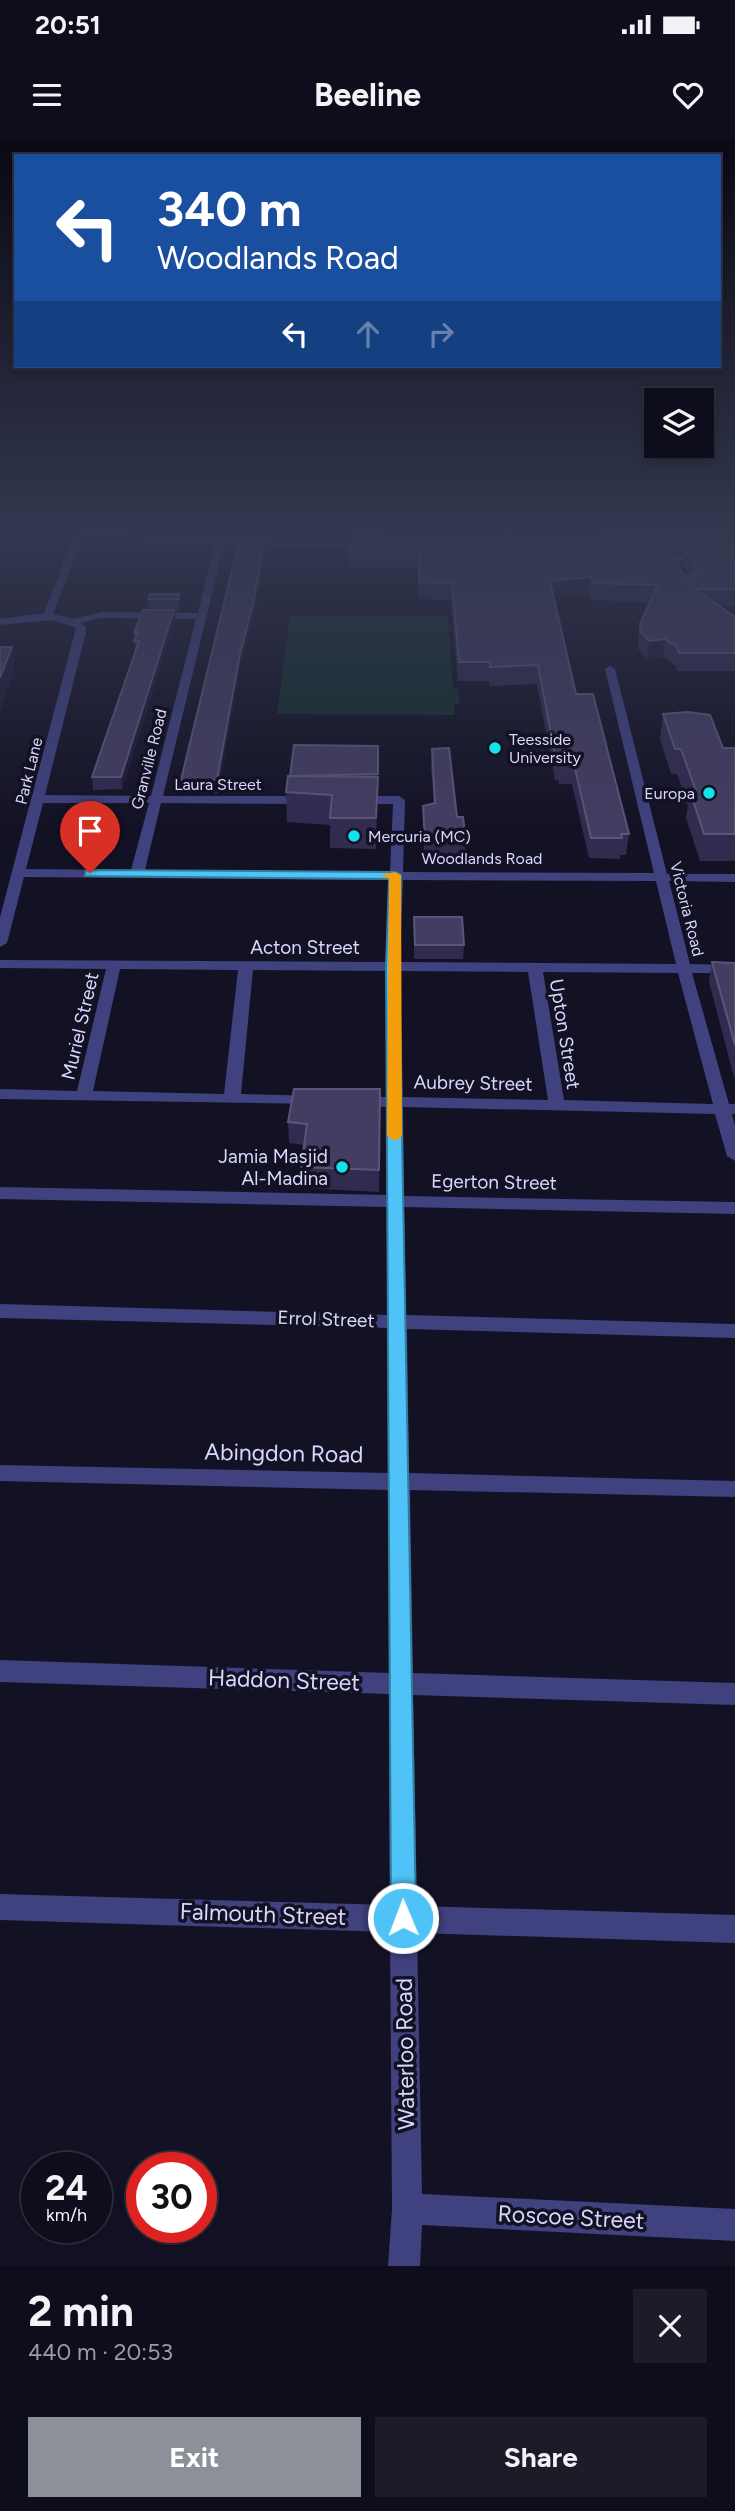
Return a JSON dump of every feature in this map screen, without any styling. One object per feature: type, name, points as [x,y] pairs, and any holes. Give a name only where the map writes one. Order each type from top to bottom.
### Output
[{"type":"street","name":"Park Lane","points":[[0,943],[81,630]]},
{"type":"street","name":"Granville Road","points":[[137,874],[197,630]]},
{"type":"street","name":"Victoria Road","points":[[610,669],[684,969],[729,1109],[735,1156]]},
{"type":"street","name":"Laura Street","points":[[38,799],[398,800]]},
{"type":"street","name":"Waterloo Road","points":[[398,800],[393,967],[407,2209],[404,2266]]},
{"type":"street","name":"Woodlands Road","points":[[19,873],[735,878]]},
{"type":"street","name":"Acton Street","points":[[0,964],[735,969]]},
{"type":"street","name":"Muriel Street","points":[[84,1096],[114,965]]},
{"type":"street","points":[[232,1099],[246,966]]},
{"type":"street","name":"Upton Street","points":[[535,968],[557,1105]]},
{"type":"street","name":"Aubrey Street","points":[[0,1094],[729,1109]]},
{"type":"street","name":"Egerton Street","points":[[0,1193],[735,1208]]},
{"type":"street","name":"Errol Street","points":[[0,1311],[735,1331]]},
{"type":"street","name":"Abingdon Road","points":[[0,1473],[735,1489]]},
{"type":"street","name":"Haddon Street","points":[[0,1671],[735,1694]]},
{"type":"street","name":"Falmouth Street","points":[[0,1907],[735,1929]]},
{"type":"street","name":"Roscoe Street","points":[[407,2209],[735,2225]]},
{"type":"green space","points":[[288,630],[449,630],[453,688],[458,689],[460,704],[454,704],[455,715],[277,714]]},
{"type":"building","points":[[135,630],[168,630],[121,777],[92,777],[139,641],[134,641],[138,633],[134,633]]},
{"type":"building","points":[[217,630],[246,630],[217,780],[181,780]]},
{"type":"building","points":[[456,630],[561,630],[576,694],[593,694],[629,834],[621,834],[622,838],[591,838],[574,764],[561,764],[560,760],[556,760],[538,665],[490,667],[490,662],[459,662]]},
{"type":"building","points":[[735,630],[735,653],[679,653],[677,647],[665,639],[649,641],[641,632]]},
{"type":"building","points":[[0,647],[12,647],[0,678]]},
{"type":"building","name":"Europa","points":[[688,712],[710,715],[723,748],[735,748],[735,834],[704,834],[690,791],[696,791],[681,749],[675,749],[663,714]]},
{"type":"building","points":[[294,745],[378,746],[378,774],[290,776]]},
{"type":"building","points":[[449,748],[457,817],[463,817],[466,839],[425,839],[423,806],[435,803],[432,749]]},
{"type":"building","points":[[288,776],[378,777],[376,818],[330,818],[332,795],[286,792]]},
{"type":"building","points":[[414,917],[462,917],[464,945],[415,945]]},
{"type":"building","points":[[712,962],[735,963],[735,1045]]},
{"type":"building","name":"Jamia Masjid Al-Madina","points":[[294,1089],[380,1089],[379,1170],[301,1167],[307,1124],[288,1122]]},
{"type":"slow traffic","points":[[387,875],[395,875],[395,1136]]},
{"type":"place","name":"Teesside University","points":[[495,748]]},
{"type":"place","name":"Europa","points":[[709,793]]},
{"type":"place","name":"Mercuria (MC)","points":[[354,836]]},
{"type":"place","name":"Jamia Masjid Al-Madina","points":[[342,1167]]},
{"type":"route","points":[[90,873],[395,875],[393,967],[403,1918]]}]
